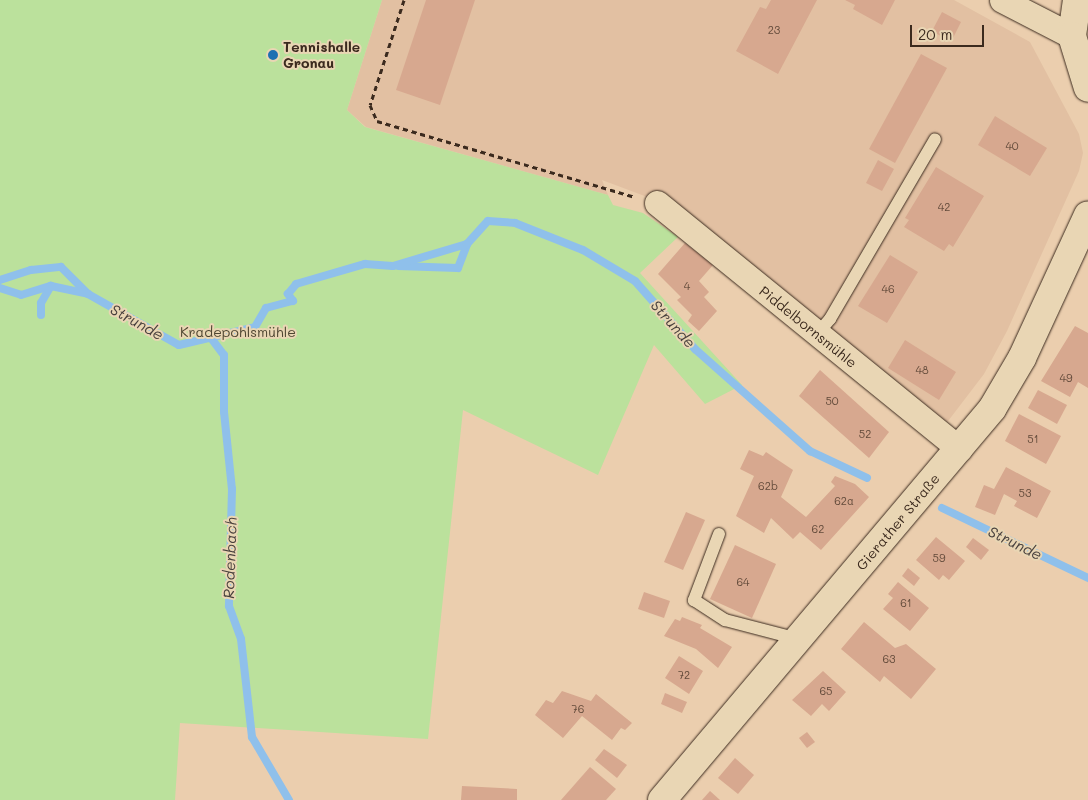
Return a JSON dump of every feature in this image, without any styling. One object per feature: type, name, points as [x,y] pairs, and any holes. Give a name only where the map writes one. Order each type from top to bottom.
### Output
[{"type":"street","points":[[1002,0],[1072,36]]},
{"type":"street","points":[[1077,0],[1072,36],[1088,88]]},
{"type":"street","name":"Piddelbornsmühle","points":[[657,203],[960,448]]},
{"type":"street","name":"Gierather Straße","points":[[662,800],[992,409],[1022,358],[1088,215]]},
{"type":"lane","points":[[817,334],[830,319],[935,139]]},
{"type":"lane","points":[[719,534],[694,600],[725,620],[799,639]]},
{"type":"path","points":[[404,0],[370,105],[378,122],[657,203]]},
{"type":"shaded area","points":[[382,0],[954,0],[1030,42],[1079,134],[1083,153],[1079,171],[1007,331],[984,374],[942,429],[650,198],[602,180],[608,195],[366,127],[347,110]]},
{"type":"green space","name":"Kradepohlsmühle","points":[[0,0],[382,0],[347,110],[365,127],[608,195],[613,205],[643,213],[678,237],[640,273],[742,385],[705,404],[654,345],[598,475],[463,410],[428,739],[180,723],[175,800],[0,800]]},
{"type":"building","points":[[426,0],[475,0],[440,105],[396,90]]},
{"type":"building","points":[[771,0],[817,0],[778,74],[736,51],[760,7],[766,9]]},
{"type":"building","points":[[845,0],[895,0],[882,25],[853,9],[855,5]]},
{"type":"building","points":[[942,12],[961,22],[951,42],[932,31]]},
{"type":"building","points":[[921,54],[947,68],[895,163],[869,149]]},
{"type":"building","points":[[995,116],[1047,148],[1030,176],[978,145]]},
{"type":"building","points":[[878,160],[894,169],[882,191],[866,183]]},
{"type":"building","points":[[936,167],[984,196],[953,247],[949,244],[944,251],[904,227],[909,220],[905,218]]},
{"type":"building","points":[[685,243],[713,265],[699,281],[709,292],[704,297],[717,311],[699,331],[688,321],[692,315],[677,300],[681,297],[658,274]]},
{"type":"building","points":[[890,255],[918,272],[887,323],[858,306]]},
{"type":"building","points":[[1075,326],[1088,333],[1088,388],[1078,382],[1070,397],[1041,381]]},
{"type":"building","points":[[905,340],[956,372],[939,400],[888,368]]},
{"type":"building","points":[[820,370],[889,432],[869,458],[799,396]]},
{"type":"building","points":[[1038,390],[1067,405],[1057,424],[1028,408]]},
{"type":"building","points":[[1019,414],[1061,436],[1046,464],[1005,441]]},
{"type":"building","points":[[749,450],[763,456],[766,452],[793,470],[781,497],[806,517],[835,486],[831,482],[835,476],[855,484],[869,497],[821,550],[800,532],[793,539],[771,518],[764,533],[736,516],[754,476],[740,469]]},
{"type":"building","points":[[1006,467],[1051,491],[1037,518],[1014,506],[1017,501],[1004,494],[995,515],[975,507],[984,485],[994,489]]},
{"type":"building","points":[[686,512],[705,520],[683,570],[664,562]]},
{"type":"building","points":[[936,537],[965,561],[949,580],[943,575],[939,580],[916,560]]},
{"type":"building","points":[[973,538],[989,550],[981,560],[966,547]]},
{"type":"building","points":[[735,545],[776,564],[752,618],[710,599]]},
{"type":"building","points":[[908,568],[920,578],[914,586],[902,576]]},
{"type":"building","points":[[898,582],[929,608],[910,631],[883,609],[893,598],[888,594]]},
{"type":"building","points":[[644,592],[670,601],[664,618],[638,609]]},
{"type":"building","points":[[682,617],[702,625],[700,628],[732,647],[718,668],[696,649],[664,636],[675,619],[680,621]]},
{"type":"building","points":[[864,622],[895,648],[906,644],[936,669],[911,699],[884,676],[880,682],[841,649]]},
{"type":"building","points":[[679,656],[703,671],[689,694],[665,678]]},
{"type":"building","points":[[823,671],[846,692],[829,711],[822,704],[811,716],[792,700]]},
{"type":"building","points":[[562,691],[591,701],[596,694],[632,723],[625,730],[621,728],[612,740],[582,716],[563,738],[535,715],[546,700],[553,703]]},
{"type":"building","points":[[665,693],[687,702],[682,713],[661,704]]},
{"type":"building","points":[[807,732],[815,742],[807,748],[799,738]]},
{"type":"building","points":[[604,749],[627,765],[617,778],[595,760]]},
{"type":"building","points":[[735,758],[754,775],[738,794],[718,778]]},
{"type":"building","points":[[590,767],[616,789],[606,800],[561,800]]},
{"type":"building","points":[[462,786],[517,789],[517,800],[461,800]]},
{"type":"building","points":[[710,791],[720,800],[702,800]]},
{"type":"waterway","name":"Strunde","points":[[0,288],[21,295],[51,286],[88,294],[179,345],[255,327],[266,308],[293,301],[288,294],[296,284],[365,264],[393,266],[467,244],[488,221],[515,223],[583,250],[635,281],[695,349],[810,451],[867,478]]},
{"type":"waterway","name":"Strunde","points":[[398,266],[458,268],[467,244]]},
{"type":"waterway","name":"Strunde","points":[[0,280],[31,270],[61,267],[88,294]]},
{"type":"waterway","points":[[41,315],[41,303],[51,286]]},
{"type":"waterway","name":"Rodenbach","points":[[211,338],[224,355],[224,412],[232,489],[229,606],[241,639],[252,737],[289,800]]},
{"type":"waterway","name":"Strunde","points":[[942,508],[1088,578]]},
{"type":"place","name":"Tennishalle Gronau","points":[[273,55]]}]
